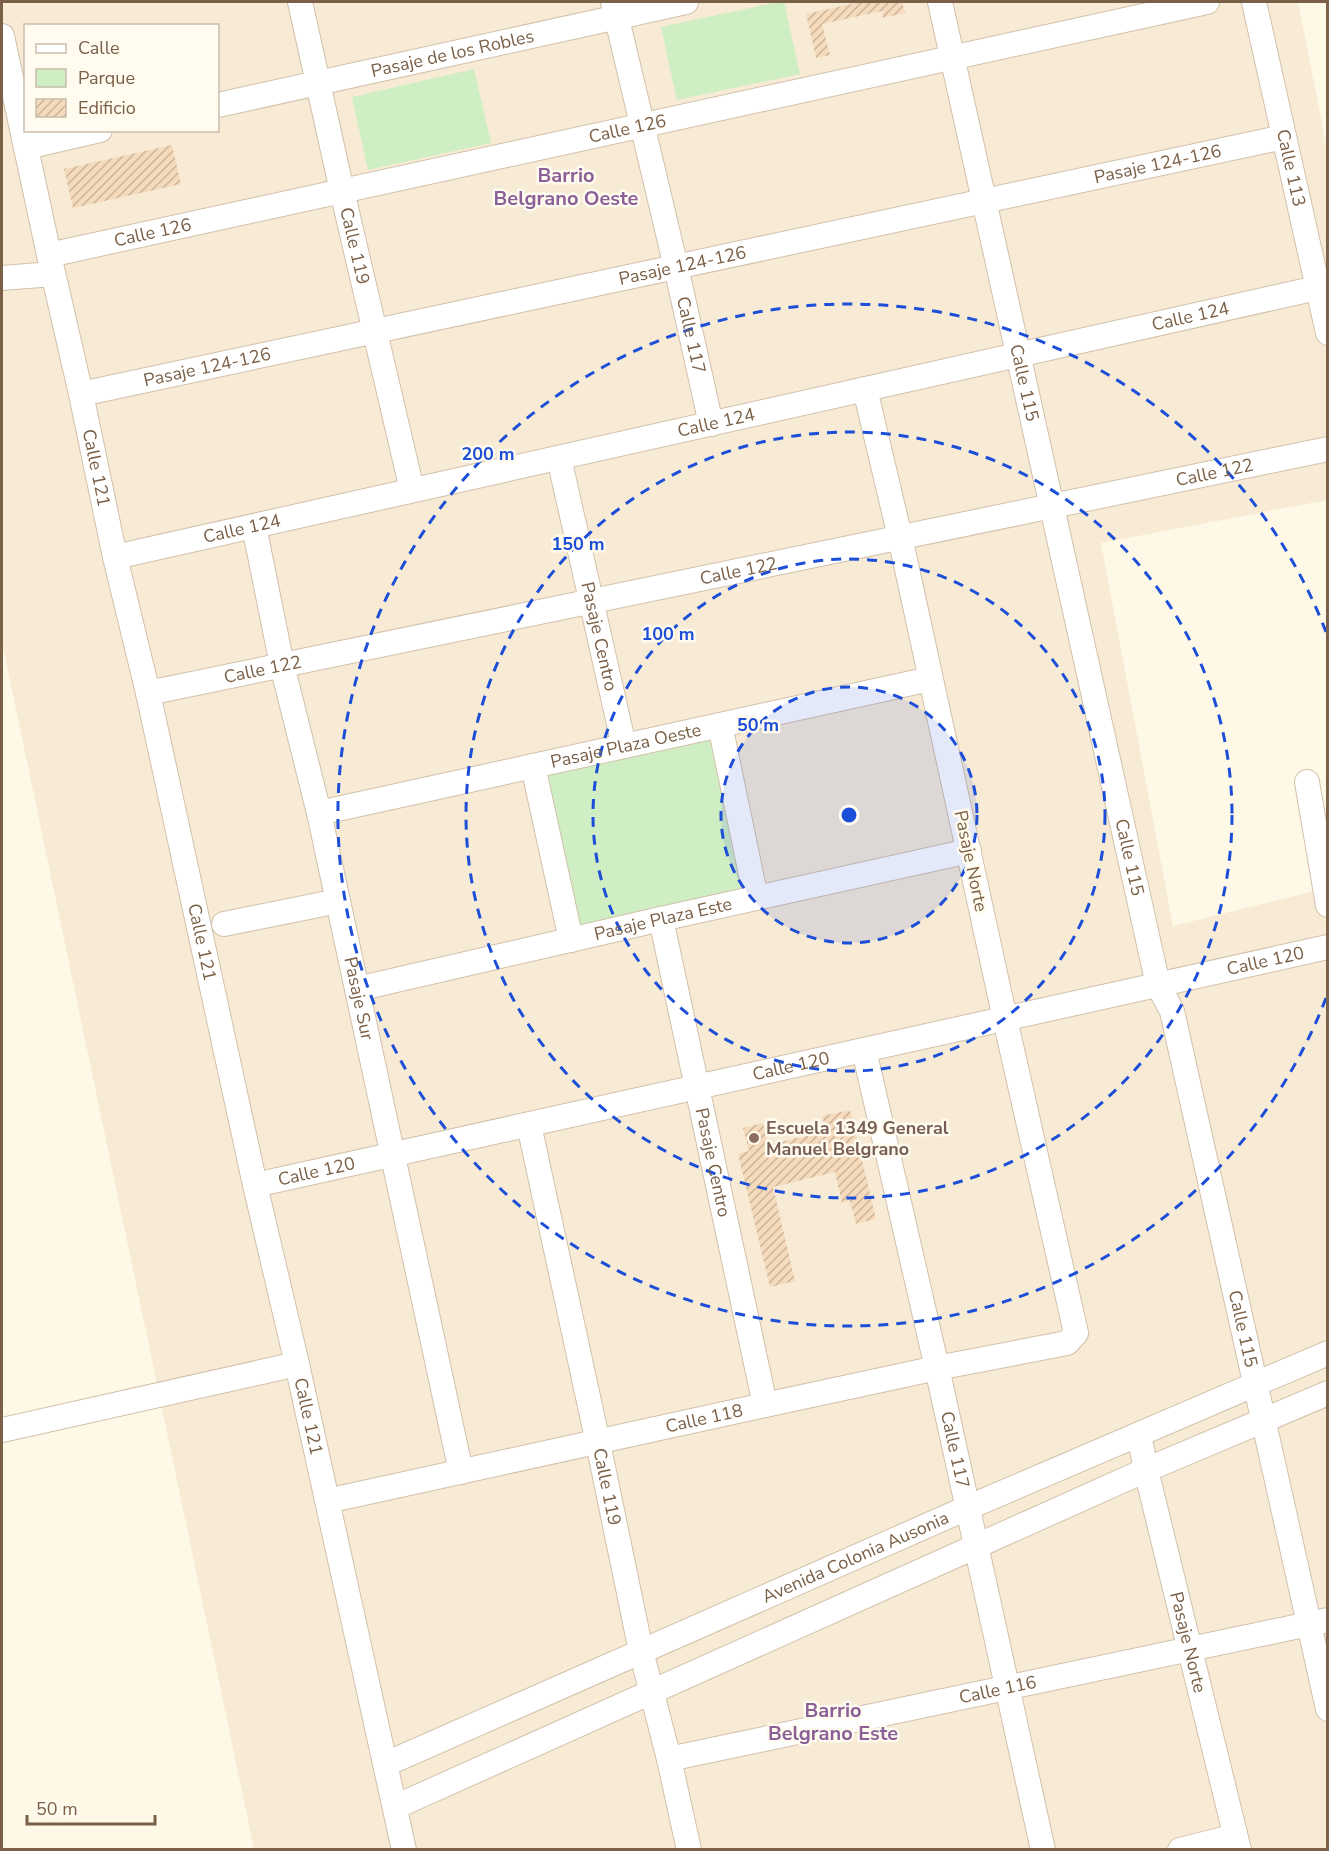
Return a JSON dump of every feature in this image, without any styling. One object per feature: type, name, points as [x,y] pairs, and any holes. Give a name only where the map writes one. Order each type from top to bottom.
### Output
[{"type":"street","name":"Calle 119","points":[[300,2],[412,490]]},
{"type":"street","name":"Pasaje de los Robles","points":[[219,105],[615,9],[686,2]]},
{"type":"street","name":"Calle 115","points":[[940,2],[1158,985],[1172,1011],[1263,1421],[1318,1622],[1328,1709]]},
{"type":"street","name":"Calle 126","points":[[2,278],[342,191],[1207,2]]},
{"type":"street","name":"Calle 113","points":[[1254,2],[1328,333]]},
{"type":"street","name":"Calle 117","points":[[615,9],[711,424]]},
{"type":"street","name":"Calle 121","points":[[2,36],[115,557],[148,693],[255,1185],[297,1364],[404,1850]]},
{"type":"street","points":[[26,147],[91,132]]},
{"type":"street","name":"Pasaje 124-126","points":[[81,394],[1284,137]]},
{"type":"street","name":"Calle 124","points":[[115,557],[1317,288]]},
{"type":"street","name":"Pasaje Norte","points":[[865,389],[900,537],[1076,1333]]},
{"type":"street","name":"Calle 122","points":[[148,693],[1328,448]]},
{"type":"street","name":"Pasaje Centro","points":[[559,458],[624,746]]},
{"type":"street","name":"Pasaje Sur","points":[[254,526],[282,665],[319,813],[461,1472]]},
{"type":"street","name":"Pasaje Plaza Oeste","points":[[319,813],[930,679]]},
{"type":"street","points":[[720,725],[756,898]]},
{"type":"street","points":[[533,766],[571,940]]},
{"type":"street","points":[[1307,782],[1328,905]]},
{"type":"street","name":"Pasaje Plaza Este","points":[[357,989],[969,851]]},
{"type":"street","points":[[224,924],[338,901]]},
{"type":"street","name":"Pasaje Centro","points":[[661,919],[765,1405]]},
{"type":"street","name":"Calle 120","points":[[255,1185],[1328,947]]},
{"type":"street","name":"Calle 117","points":[[864,1050],[937,1368],[1043,1850]]},
{"type":"street","name":"Calle 119","points":[[529,1125],[641,1651],[669,1759],[689,1850]]},
{"type":"street","name":"Calle 118","points":[[327,1501],[937,1368],[1067,1343],[1076,1333]]},
{"type":"street","name":"Avenida Colonia Ausonia","points":[[386,1764],[967,1508],[1328,1353]]},
{"type":"street","points":[[2,1430],[297,1364]]},
{"type":"street","points":[[395,1807],[1146,1470],[1328,1393]]},
{"type":"street","name":"Pasaje Norte","points":[[1139,1434],[1237,1841]]},
{"type":"street","name":"Calle 116","points":[[669,1759],[1318,1622]]},
{"type":"street","points":[[1180,1850],[1224,1839],[1237,1841]]},
{"type":"shaded area","points":[[2,2],[1298,2],[1327,149],[1327,500],[1101,543],[1173,926],[1327,888],[1327,1849],[254,1849],[2,642]]},
{"type":"green space","points":[[784,2],[800,74],[677,100],[661,27]]},
{"type":"green space","points":[[474,69],[491,143],[368,170],[352,97]]},
{"type":"green space","points":[[709,737],[743,892],[578,927],[544,773]]},
{"type":"building","points":[[860,2],[902,2],[905,13],[883,18],[882,11],[822,24],[830,55],[816,58],[806,14]]},
{"type":"building","points":[[172,145],[181,184],[73,208],[64,169]]},
{"type":"building","points":[[850,1110],[876,1219],[856,1224],[850,1201],[842,1203],[835,1172],[773,1187],[795,1281],[770,1287],[738,1154],[749,1151],[743,1128],[763,1123],[768,1145],[826,1131],[822,1116]]},
{"type":"place","name":"Escuela 1349 General Manuel Belgrano","points":[[754,1138]]},
{"type":"district","name":"Barrio Belgrano Oeste","points":[[566,186]]},
{"type":"district","name":"Barrio Belgrano Este","points":[[833,1722]]}]
